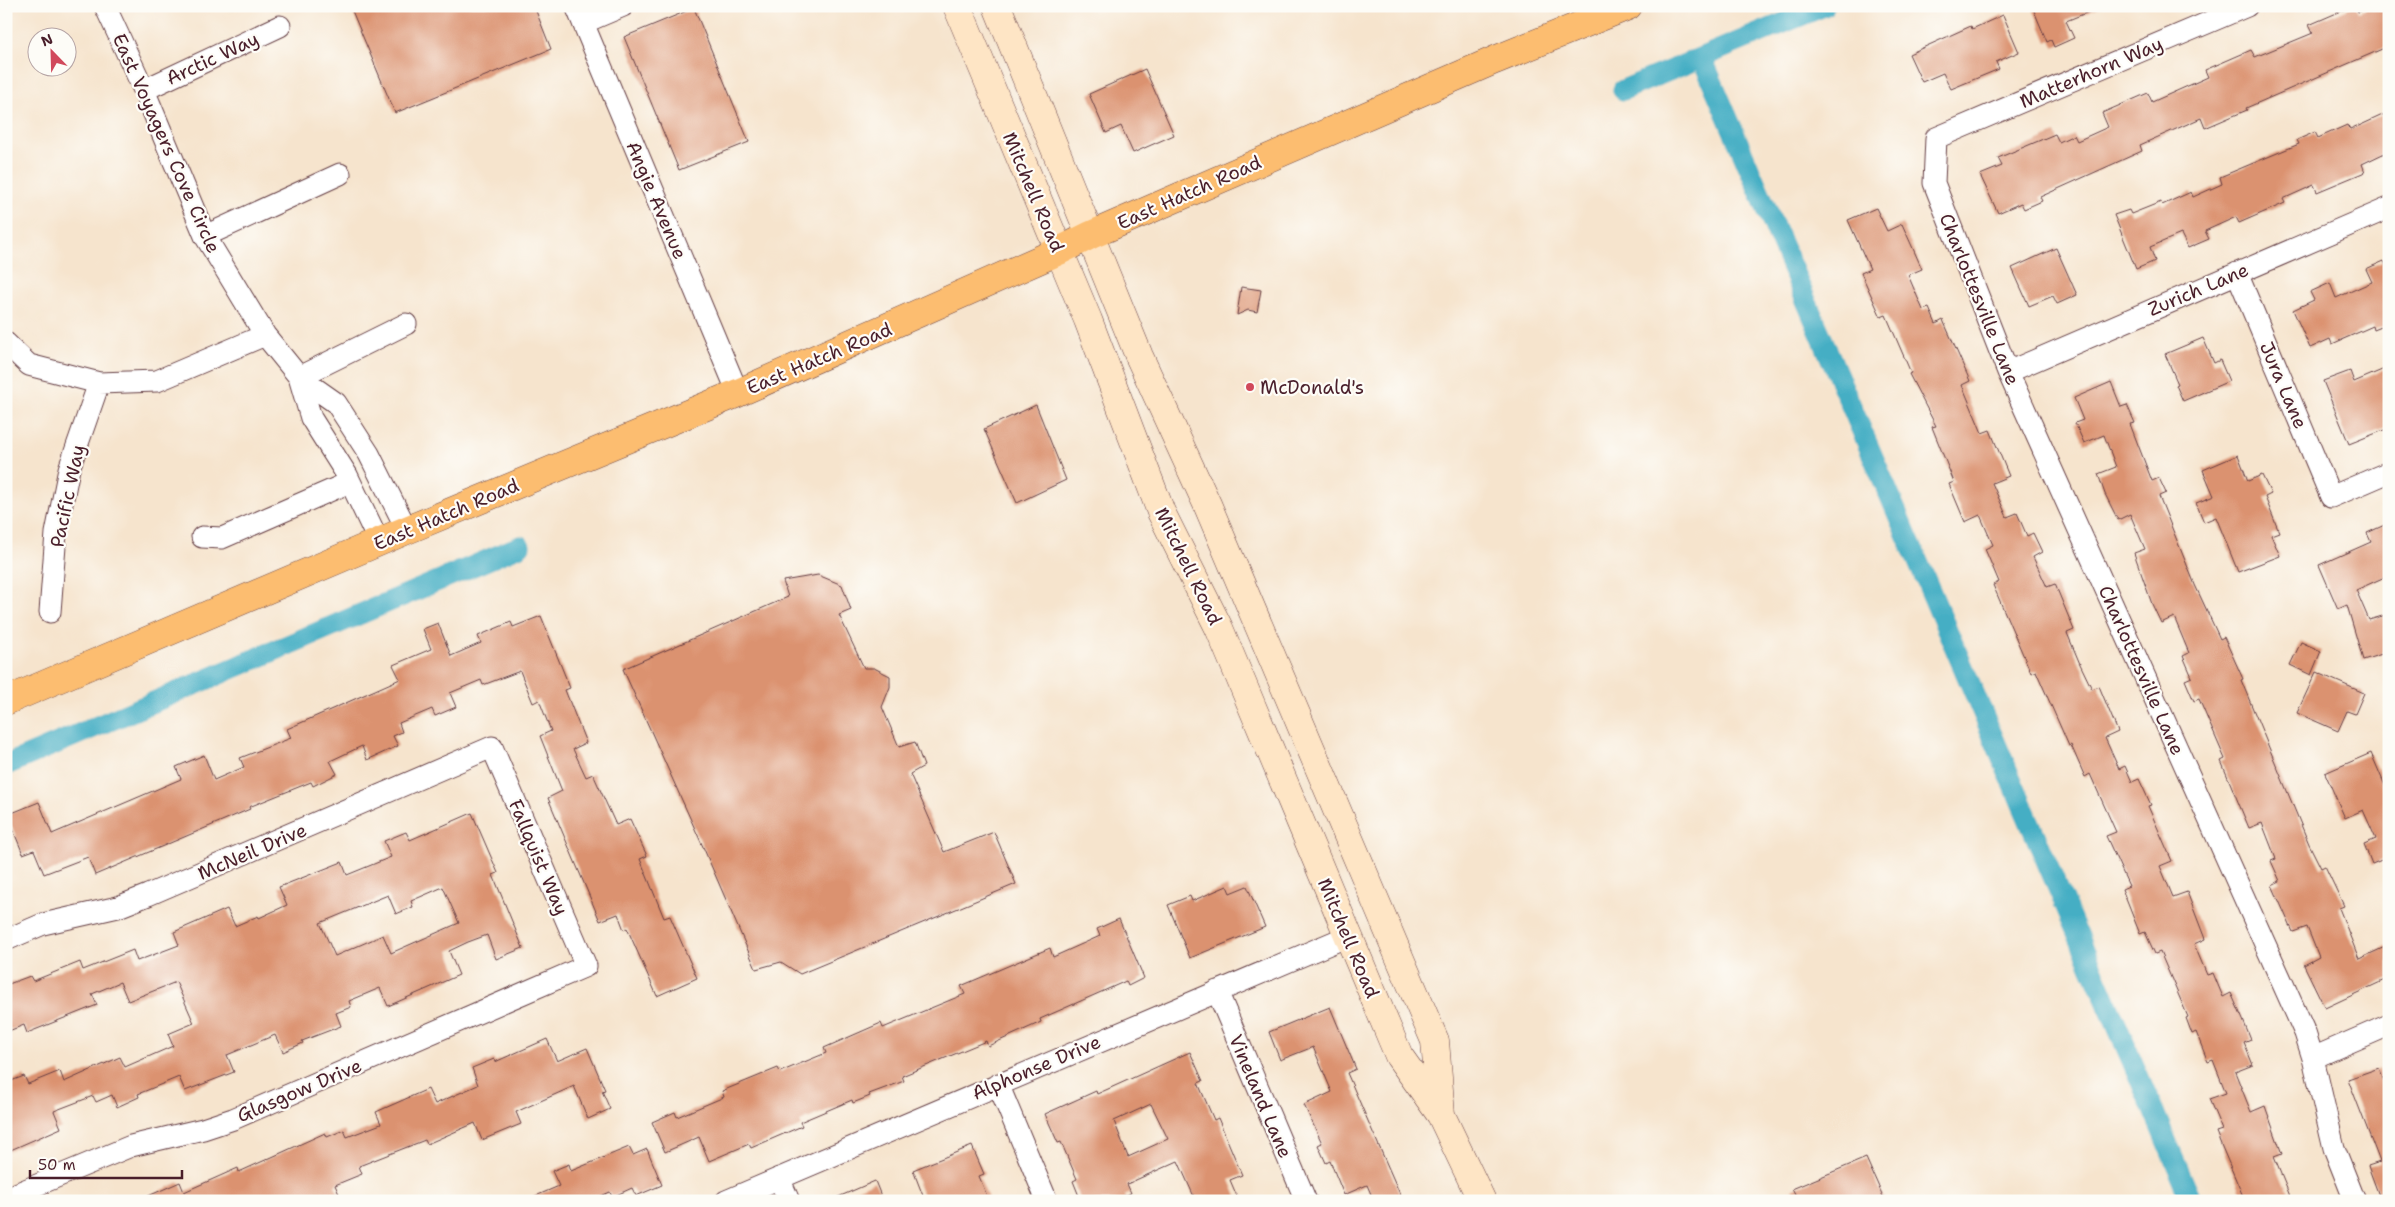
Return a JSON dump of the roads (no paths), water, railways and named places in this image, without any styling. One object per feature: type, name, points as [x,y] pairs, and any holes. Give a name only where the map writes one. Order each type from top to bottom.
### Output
[{"type":"main road","name":"Mitchell Road","points":[[956,6],[1106,364],[1162,512],[1220,628],[1398,1056],[1441,1116],[1482,1201]]},
{"type":"main road","name":"Mitchell Road","points":[[997,6],[1139,356],[1206,504],[1435,1042],[1441,1116]]},
{"type":"main road","name":"East Hatch Road","points":[[6,701],[407,530],[738,393],[1059,251],[1091,235],[1495,60],[1628,6]]},
{"type":"street","name":"East Voyagers Cove Circle","points":[[104,6],[144,90],[206,236],[265,335],[299,377],[336,403],[368,454],[407,530]]},
{"type":"street","points":[[580,15],[623,6]]},
{"type":"street","name":"Matterhorn Way","points":[[1936,138],[2247,6]]},
{"type":"street","name":"Angie Avenue","points":[[580,15],[738,393]]},
{"type":"street","name":"Arctic Way","points":[[144,90],[280,26]]},
{"type":"street","name":"Charlottesville Lane","points":[[1936,138],[1934,184],[2008,372],[2305,1033],[2313,1058],[2334,1148],[2356,1201]]},
{"type":"street","points":[[206,236],[340,174]]},
{"type":"street","name":"Zurich Lane","points":[[2008,372],[2389,208]]},
{"type":"street","name":"Jura Lane","points":[[2236,273],[2331,497],[2389,472]]},
{"type":"street","points":[[299,377],[406,324]]},
{"type":"street","points":[[6,343],[29,366],[99,383],[157,381],[265,335]]},
{"type":"street","name":"East Voyagers Cove Circle","points":[[299,377],[311,418],[350,482],[379,542]]},
{"type":"street","name":"Pacific Way","points":[[50,612],[56,533],[69,469],[99,383]]},
{"type":"street","points":[[202,537],[222,538],[350,482]]},
{"type":"street","name":"McNeil Drive","points":[[6,940],[42,924],[118,907],[492,747]]},
{"type":"street","name":"Fallquist Way","points":[[492,747],[586,966]]},
{"type":"street","name":"Alphonse Drive","points":[[726,1201],[1216,990],[1348,936]]},
{"type":"street","name":"Glasgow Drive","points":[[6,1198],[131,1146],[203,1129],[232,1119],[586,966]]},
{"type":"street","name":"Vineland Lane","points":[[1216,990],[1306,1201]]},
{"type":"street","points":[[2313,1058],[2389,1025]]},
{"type":"street","points":[[998,1084],[1047,1201]]},
{"type":"street","points":[[779,1178],[788,1201]]},
{"type":"waterway","points":[[1623,90],[1824,6]]},
{"type":"waterway","points":[[1702,58],[2192,1201]]},
{"type":"waterway","points":[[6,765],[520,546]]},
{"type":"place","name":"McDonald's","points":[[1250,387]]}]
